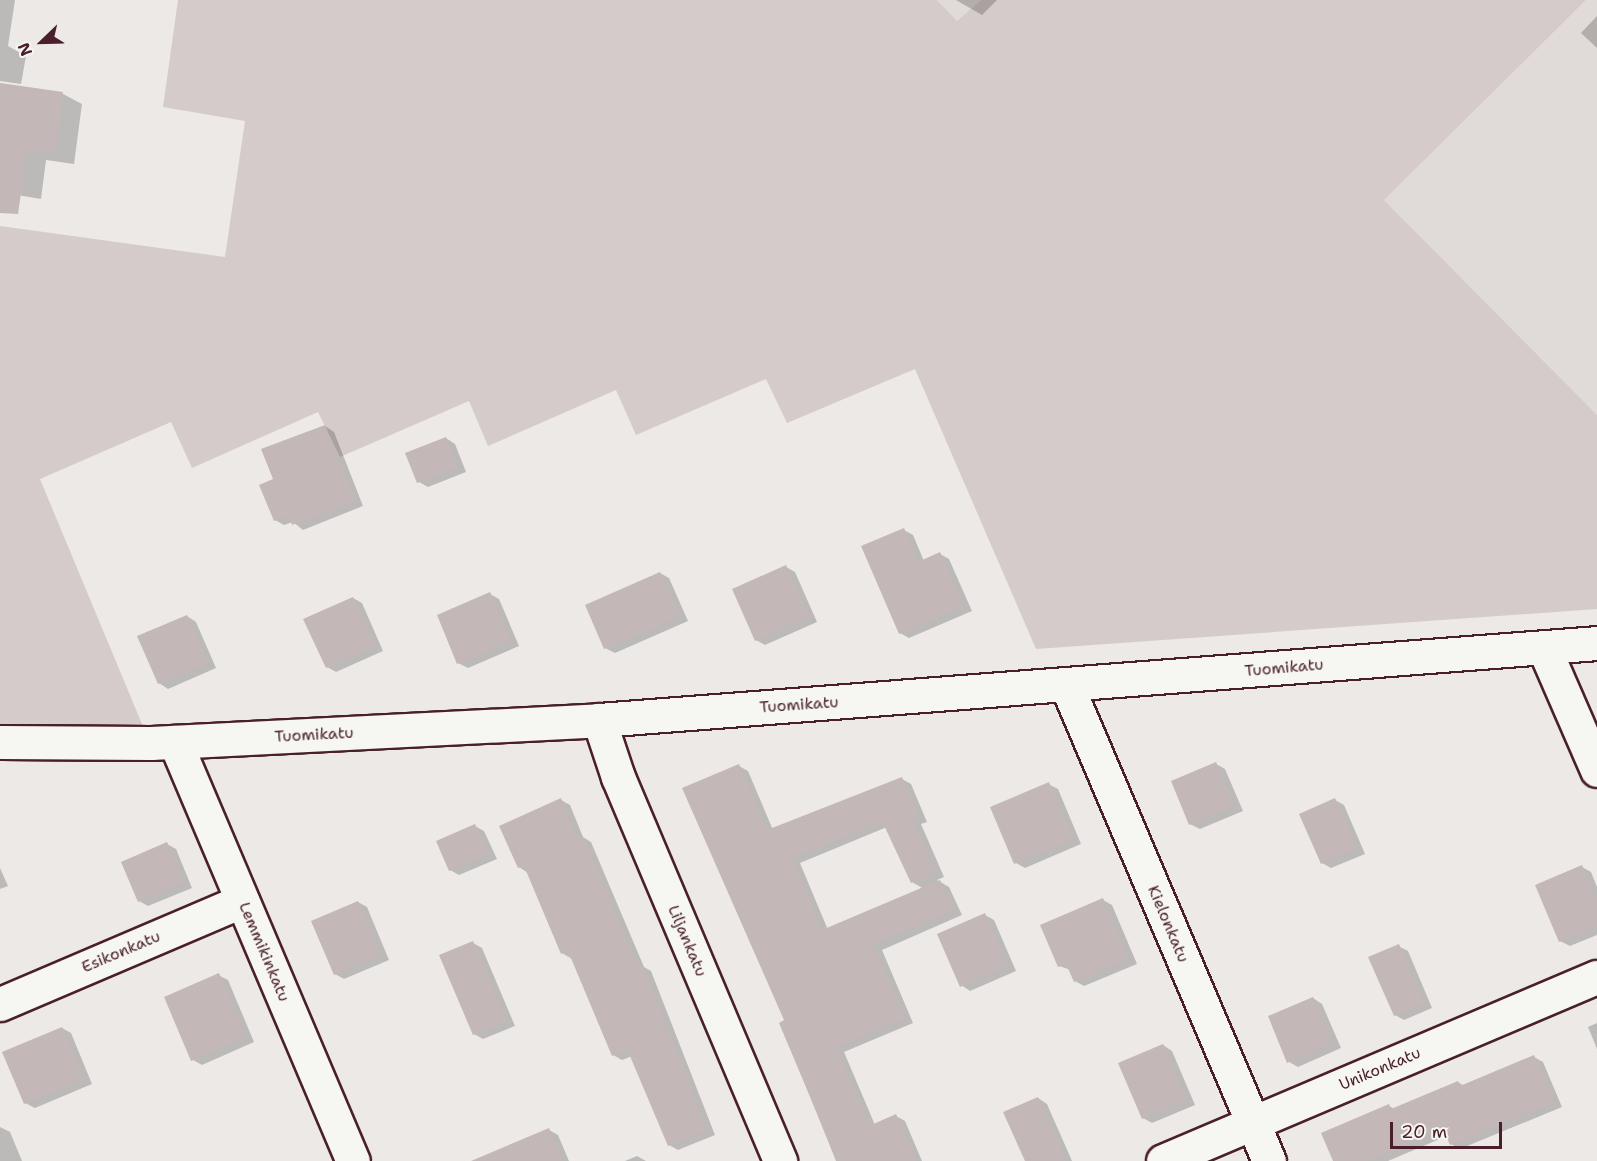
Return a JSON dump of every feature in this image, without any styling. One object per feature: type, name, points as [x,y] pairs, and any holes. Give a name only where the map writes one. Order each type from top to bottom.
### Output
[{"type":"street","name":"Tuomikatu","points":[[0,742],[175,742],[599,720],[1067,686],[1597,643]]},
{"type":"street","points":[[1544,648],[1597,770]]},
{"type":"street","name":"Kielonkatu","points":[[1067,686],[1269,1161]]},
{"type":"street","name":"Liljankatu","points":[[599,720],[618,777],[780,1161]]},
{"type":"street","name":"Lemmikinkatu","points":[[175,742],[353,1161]]},
{"type":"street","name":"Esikonkatu","points":[[0,1004],[242,901]]},
{"type":"street","name":"Unikonkatu","points":[[1163,1161],[1597,977]]},
{"type":"shaded area","points":[[178,0],[937,0],[957,21],[981,0],[1586,0],[1384,200],[1597,415],[1597,609],[1036,649],[915,369],[787,423],[766,379],[636,435],[616,390],[488,446],[469,401],[340,457],[318,412],[192,468],[171,422],[40,479],[147,736],[0,727],[0,226],[225,257],[245,121],[163,107]]},
{"type":"shaded area","points":[[937,0],[981,0],[957,21]]},
{"type":"shaded area","points":[[1586,0],[1597,0],[1597,415],[1384,200]]},
{"type":"building","points":[[0,83],[63,92],[55,154],[27,151],[18,214],[0,213]]},
{"type":"building","points":[[325,425],[355,501],[292,525],[289,515],[274,521],[259,485],[273,479],[261,449]]},
{"type":"building","points":[[446,437],[457,467],[417,483],[405,453]]},
{"type":"building","points":[[904,528],[918,562],[940,552],[963,606],[899,634],[861,546]]},
{"type":"building","points":[[786,565],[809,617],[755,641],[732,589]]},
{"type":"building","points":[[660,572],[680,616],[604,649],[585,605]]},
{"type":"building","points":[[490,592],[511,641],[457,664],[437,615]]},
{"type":"building","points":[[353,597],[375,646],[326,668],[303,619]]},
{"type":"building","points":[[187,615],[208,663],[158,684],[137,636]]},
{"type":"building","points":[[1216,762],[1234,806],[1189,825],[1171,781]]},
{"type":"building","points":[[739,764],[767,830],[902,777],[919,817],[912,819],[936,872],[911,883],[882,821],[792,858],[822,930],[940,880],[954,910],[873,944],[905,1018],[836,1047],[869,1126],[896,1114],[916,1161],[837,1161],[779,1023],[784,1020],[682,788]]},
{"type":"building","points":[[1049,782],[1073,839],[1014,864],[990,807]]},
{"type":"building","points":[[561,798],[577,838],[582,835],[638,966],[642,964],[707,1130],[668,1146],[627,1049],[612,1056],[568,951],[561,954],[524,866],[518,868],[499,826]]},
{"type":"building","points":[[1335,798],[1357,848],[1321,864],[1299,814]]},
{"type":"building","points":[[475,824],[489,854],[449,871],[436,841]]},
{"type":"building","points":[[167,842],[184,882],[138,902],[121,862]]},
{"type":"building","points":[[1582,865],[1597,902],[1597,927],[1559,942],[1535,885]]},
{"type":"building","points":[[1103,898],[1128,959],[1074,982],[1066,964],[1058,967],[1040,925]]},
{"type":"building","points":[[358,901],[381,955],[334,975],[311,921]]},
{"type":"building","points":[[985,913],[1007,966],[960,987],[937,934]]},
{"type":"building","points":[[473,941],[507,1021],[473,1035],[439,955]]},
{"type":"building","points":[[1399,944],[1424,1003],[1394,1016],[1368,957]]},
{"type":"building","points":[[219,973],[246,1037],[191,1061],[164,997]]},
{"type":"building","points":[[1313,997],[1333,1043],[1287,1063],[1268,1016]]},
{"type":"building","points":[[62,1027],[84,1079],[24,1104],[2,1052]]},
{"type":"building","points":[[1163,1044],[1187,1100],[1142,1119],[1118,1063]]},
{"type":"building","points":[[1534,1055],[1554,1102],[1450,1145],[1443,1129],[1367,1161],[1333,1161],[1321,1133],[1389,1104],[1391,1109],[1458,1081],[1460,1086]]},
{"type":"building","points":[[1038,1097],[1066,1161],[1025,1161],[1003,1112]]},
{"type":"building","points":[[549,1128],[563,1161],[471,1161]]}]
